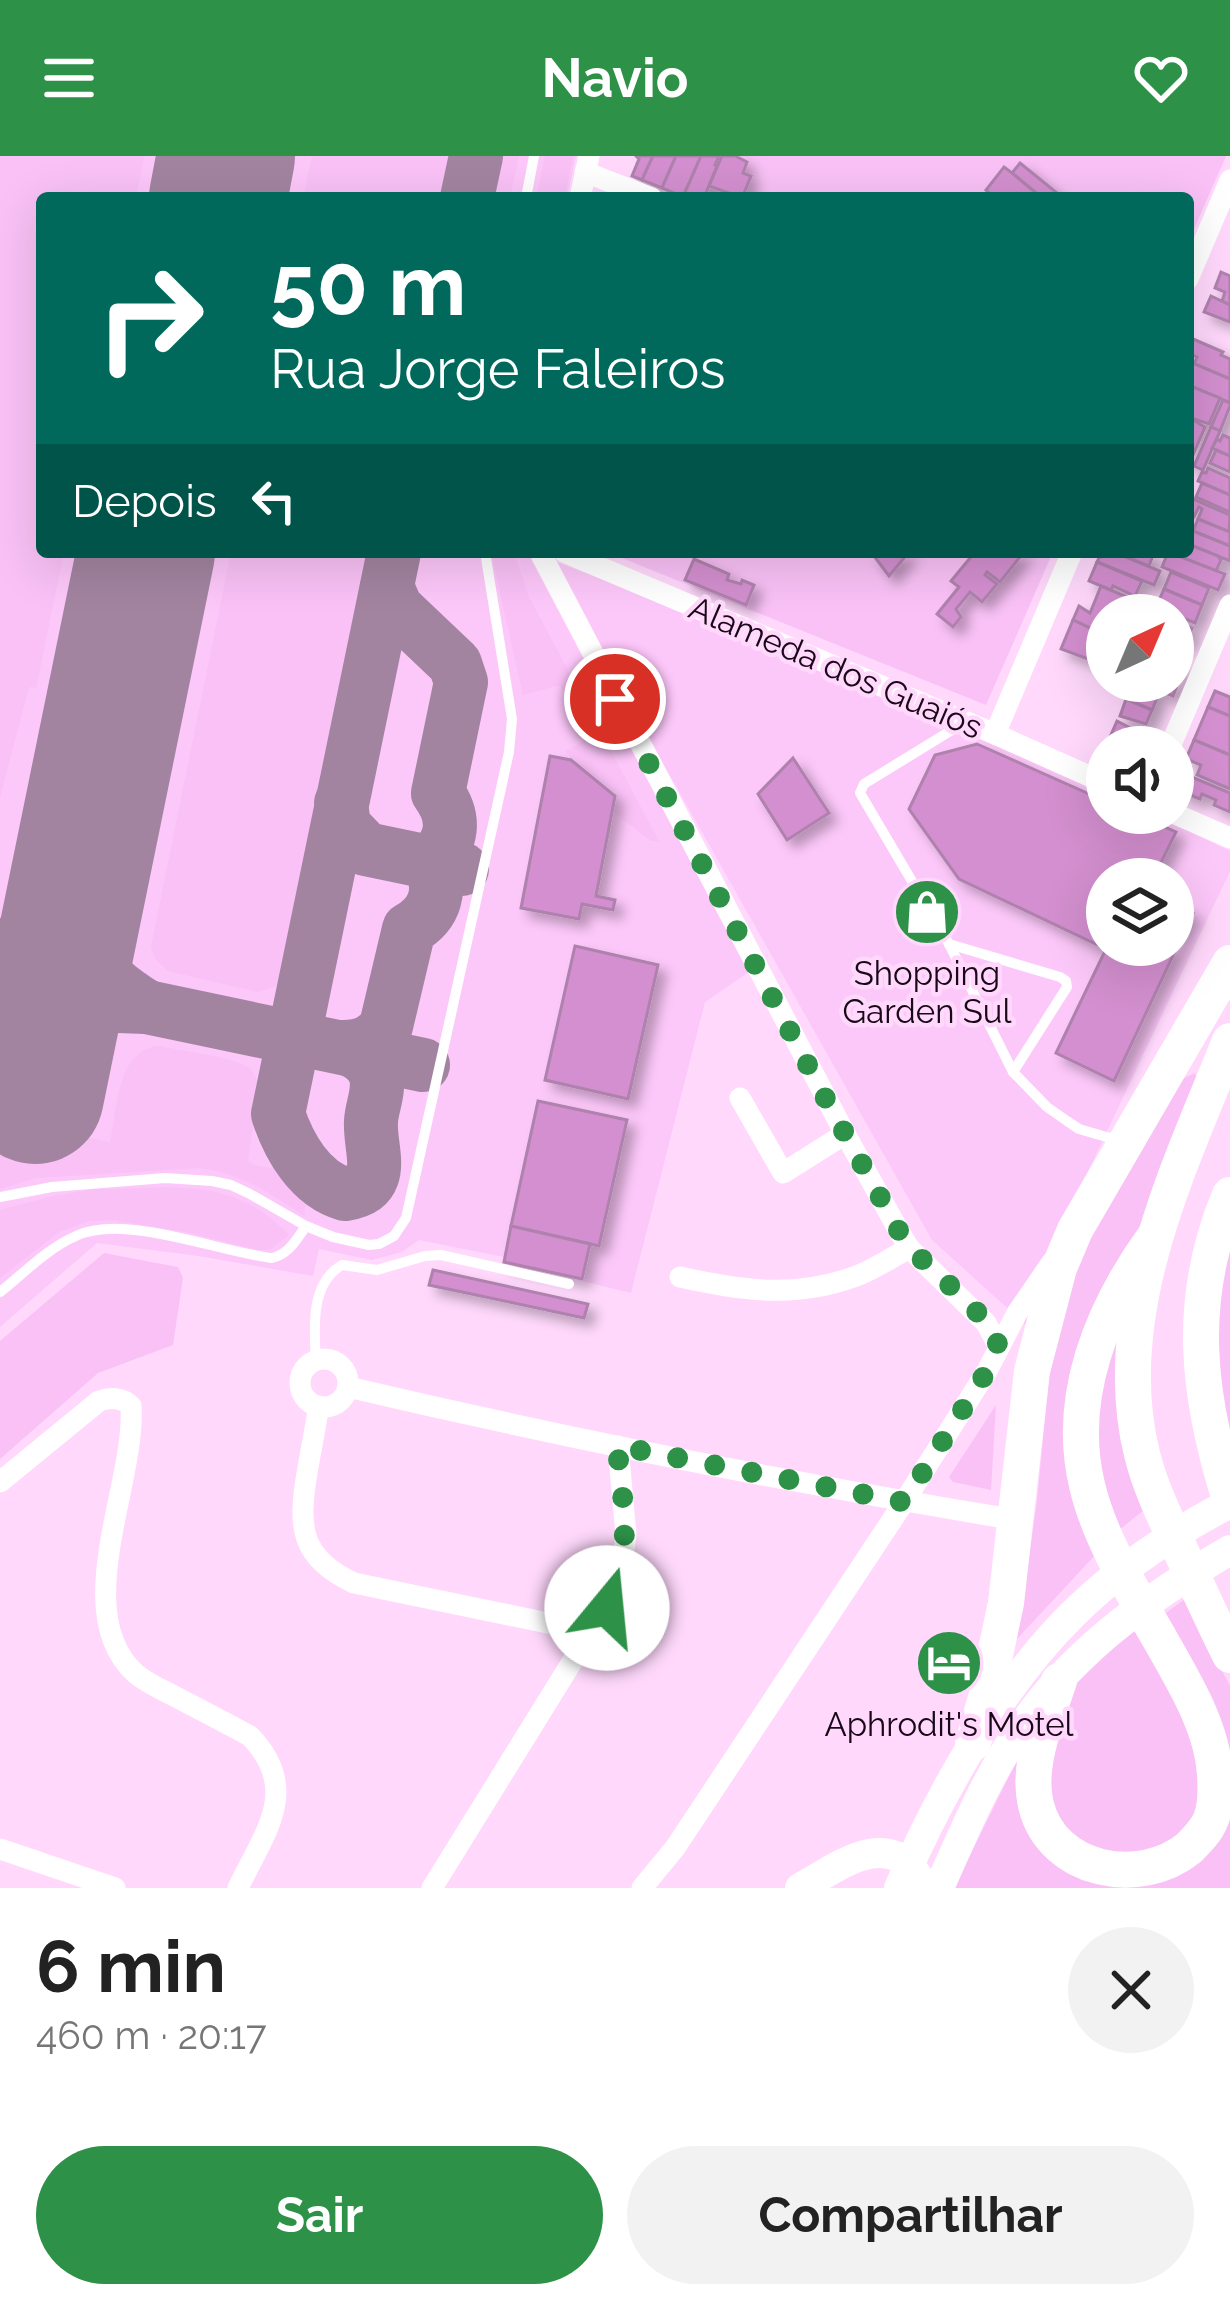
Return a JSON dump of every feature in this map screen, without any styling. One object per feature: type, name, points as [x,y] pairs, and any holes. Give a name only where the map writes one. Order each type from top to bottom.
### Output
[{"type":"highway","points":[[973,1743],[1006,1603],[1032,1370],[1059,1268],[1075,1230],[1230,963]]},
{"type":"highway","points":[[1230,1041],[1153,1239],[1136,1340],[1135,1412],[1149,1476],[1230,1654]]},
{"type":"highway","points":[[1230,1195],[1215,1230],[1201,1322],[1202,1384],[1212,1442],[1230,1502]]},
{"type":"highway","points":[[1058,1681],[1035,1772],[1035,1803],[1045,1827],[1091,1868],[1130,1873],[1156,1869],[1177,1858],[1211,1820],[1216,1795],[1209,1739],[1178,1670],[1102,1531],[1087,1487],[1079,1438],[1082,1399],[1105,1322],[1127,1274],[1153,1239]]},
{"type":"main road","points":[[910,1880],[973,1743],[1039,1652],[1071,1616],[1130,1564],[1230,1502]]},
{"type":"main road","points":[[939,1888],[1006,1751],[1058,1681],[1090,1648],[1159,1594],[1230,1550]]},
{"type":"main road","points":[[876,1852],[948,1791]]},
{"type":"main road","points":[[800,1888],[862,1854],[876,1852],[893,1855],[910,1880]]},
{"type":"street","points":[[587,164],[641,192]]},
{"type":"street","points":[[1194,265],[1230,180]]},
{"type":"street","points":[[543,558],[909,1248],[986,1323],[998,1345]]},
{"type":"street","name":"Alameda dos Guaiós","points":[[578,558],[1086,775]]},
{"type":"street","points":[[995,734],[1069,558]]},
{"type":"street","points":[[1179,726],[1230,605]]},
{"type":"street","points":[[1194,822],[1230,838]]},
{"type":"street","points":[[740,1098],[784,1173],[845,1134]]},
{"type":"street","points":[[642,1888],[675,1848],[904,1502],[987,1371],[1017,1313],[1075,1230]]},
{"type":"street","points":[[680,1277],[730,1288],[794,1292],[859,1275],[909,1248]]},
{"type":"street","points":[[326,1359],[343,1368],[348,1388],[334,1405],[319,1406],[301,1389],[303,1372],[326,1359]]},
{"type":"street","points":[[348,1388],[617,1446],[1016,1520]]},
{"type":"street","points":[[0,1482],[99,1401],[108,1398],[128,1403],[132,1412],[107,1570],[111,1639],[123,1661],[141,1678],[250,1736],[265,1751],[276,1775],[276,1808],[238,1888]]},
{"type":"street","points":[[319,1406],[302,1528],[323,1565],[354,1583],[591,1632]]},
{"type":"street","points":[[432,1888],[619,1586],[626,1535],[617,1446]]},
{"type":"street","points":[[0,1849],[115,1888]]},
{"type":"lane","points":[[527,192],[534,156]]},
{"type":"lane","points":[[0,1197],[52,1186],[165,1178],[212,1180],[333,1237],[369,1245],[394,1236],[406,1218],[509,752],[512,719],[486,558]]},
{"type":"lane","points":[[965,722],[860,790],[950,944],[1013,1072],[1047,1107],[1079,1129],[1126,1143]]},
{"type":"lane","points":[[950,944],[1066,981],[1067,987],[1013,1072]]},
{"type":"lane","points":[[0,1292],[53,1250],[92,1230],[113,1228],[272,1258],[290,1249],[305,1226]]},
{"type":"lane","points":[[316,1361],[317,1305],[325,1279],[342,1265],[376,1270],[441,1255],[569,1284]]},
{"type":"shaded area","points":[[0,156],[576,156],[568,192],[36,192],[36,558],[530,558],[749,972],[705,1002],[631,1293],[504,1262],[504,1257],[419,1240],[402,1252],[372,1260],[319,1249],[313,1276],[97,1243],[0,1327]]},
{"type":"shaded area","points":[[0,156],[144,156],[137,192],[36,192],[36,558],[63,558],[36,688],[29,687],[0,797]]},
{"type":"shaded area","points":[[312,156],[456,156],[448,192],[304,192]]},
{"type":"shaded area","points":[[491,156],[519,156],[511,192],[483,192]]},
{"type":"shaded area","points":[[545,156],[573,156],[566,192],[537,192]]},
{"type":"shaded area","points":[[720,156],[1226,156],[1194,229],[1194,192],[705,192]]},
{"type":"shaded area","points":[[230,558],[374,558],[288,969],[275,987],[258,992],[168,971],[151,947]]},
{"type":"shaded area","points":[[492,558],[516,558],[529,597],[659,841],[651,841],[612,811],[614,796],[571,760],[566,751],[587,739],[560,685],[523,695]]},
{"type":"shaded area","points":[[622,558],[1050,558],[986,705]]},
{"type":"shaded area","name":"Shopping Garden Sul","points":[[548,559],[766,640],[1086,783],[1086,834],[1194,834],[1230,851],[1230,871],[1194,947],[1194,858],[1086,858],[1086,966],[1185,966],[1067,1216],[1026,1325],[932,1240]]},
{"type":"shaded area","points":[[158,1046],[229,1060],[252,1072],[258,1092],[248,1161],[276,1170],[293,1182],[307,1197],[304,1216],[241,1179],[198,1168],[36,1178],[0,1189],[0,1144],[53,1155],[56,1131],[110,1142],[126,1070],[144,1050]]},
{"type":"shaded area","points":[[1195,1073],[1197,1081],[1143,1232],[1086,1339],[1098,1552],[1017,1639],[1049,1377],[1073,1276],[1099,1216],[1180,1080]]},
{"type":"shaded area","points":[[176,1188],[223,1194],[245,1202],[289,1235],[271,1249],[259,1250],[191,1233],[114,1220],[88,1221],[59,1232],[0,1278],[0,1210],[97,1189]]},
{"type":"shaded area","points":[[1230,1231],[1230,1462],[1215,1383],[1219,1275]]},
{"type":"shaded area","points":[[104,1253],[178,1267],[183,1278],[173,1345],[98,1373],[0,1459],[0,1341]]},
{"type":"shaded area","points":[[1122,1307],[1144,1510],[1114,1534],[1090,1438]]},
{"type":"shaded area","points":[[996,1405],[991,1490],[953,1482],[949,1477]]},
{"type":"shaded area","points":[[1185,1599],[1230,1686],[1230,1888],[954,1888],[1028,1745],[1024,1771],[1087,1877],[1221,1824],[1160,1617]]},
{"type":"shaded area","points":[[1137,1625],[1197,1742],[1199,1815],[1170,1848],[1096,1856],[1056,1821],[1047,1773],[1072,1688]]},
{"type":"building","points":[[636,156],[653,156],[642,180],[632,176]]},
{"type":"building","points":[[653,156],[676,156],[662,188],[642,180]]},
{"type":"building","points":[[676,156],[701,156],[685,192],[662,188]]},
{"type":"building","points":[[701,156],[719,156],[706,192],[685,192]]},
{"type":"building","points":[[722,156],[747,162],[743,173],[751,176],[744,192],[709,186]]},
{"type":"building","points":[[1020,163],[1056,192],[1035,192],[1012,173]]},
{"type":"building","points":[[1004,167],[1035,192],[988,192]]},
{"type":"building","points":[[1221,272],[1230,276],[1230,305],[1222,301],[1225,292],[1215,288]]},
{"type":"building","points":[[1211,296],[1230,305],[1230,322],[1204,312]]},
{"type":"building","points":[[1194,339],[1223,352],[1230,359],[1230,379],[1194,364]]},
{"type":"building","points":[[1194,364],[1230,379],[1230,403],[1194,388]]},
{"type":"building","points":[[1194,387],[1220,398],[1209,424],[1194,419]]},
{"type":"building","points":[[1223,400],[1230,406],[1220,431],[1211,427]]},
{"type":"building","points":[[1194,421],[1205,427],[1194,453]]},
{"type":"building","points":[[1211,427],[1220,431],[1203,470],[1194,466]]},
{"type":"building","points":[[1223,435],[1230,438],[1230,456],[1212,448]]},
{"type":"building","points":[[1216,450],[1230,456],[1230,472],[1210,463]]},
{"type":"building","points":[[1208,468],[1230,478],[1230,495],[1198,481]]},
{"type":"building","points":[[1202,483],[1230,495],[1230,512],[1196,497]]},
{"type":"building","points":[[1194,499],[1230,515],[1229,532],[1198,519],[1199,507],[1194,517]]},
{"type":"building","points":[[1198,519],[1230,532],[1230,546],[1194,531]]},
{"type":"building","points":[[1194,531],[1230,546],[1230,561],[1194,546]]},
{"type":"building","points":[[1194,546],[1218,556],[1216,571],[1184,558],[1194,558]]},
{"type":"building","points":[[876,558],[904,558],[889,576]]},
{"type":"building","points":[[970,558],[1019,558],[1000,582],[987,572],[997,584],[982,602],[970,592],[956,609],[961,617],[953,627],[937,614],[959,587],[951,581]]},
{"type":"building","points":[[1099,558],[1129,558],[1160,571],[1154,585],[1097,562]]},
{"type":"building","points":[[1129,558],[1152,558],[1149,566]]},
{"type":"building","points":[[1166,558],[1184,558],[1225,574],[1218,590],[1162,567]]},
{"type":"building","points":[[694,559],[729,574],[727,580],[754,585],[746,605],[685,580]]},
{"type":"building","points":[[1097,562],[1142,581],[1136,594],[1131,594],[1089,581]]},
{"type":"building","points":[[1171,572],[1209,588],[1202,605],[1194,602],[1194,594],[1164,589]]},
{"type":"building","points":[[1194,602],[1202,605],[1194,623]]},
{"type":"building","points":[[1079,606],[1086,610],[1086,626],[1073,620]]},
{"type":"building","points":[[1073,620],[1086,626],[1086,658],[1061,649]]},
{"type":"building","points":[[1215,691],[1230,697],[1230,716],[1208,707]]},
{"type":"building","points":[[1125,702],[1152,710],[1146,724],[1120,716]]},
{"type":"building","points":[[1208,707],[1230,716],[1230,755],[1194,740]]},
{"type":"building","points":[[1194,740],[1230,755],[1230,789],[1197,775],[1201,765],[1194,762]]},
{"type":"building","points":[[977,744],[1086,793],[1086,834],[1175,834],[1163,858],[1086,858],[1086,939],[959,879],[909,809],[935,755]]},
{"type":"building","points":[[550,756],[571,760],[615,796],[596,896],[615,900],[613,910],[582,904],[579,919],[521,908]]},
{"type":"building","points":[[793,758],[829,813],[787,840],[758,794]]},
{"type":"building","points":[[1194,778],[1230,793],[1230,812],[1214,805],[1216,800],[1202,794],[1200,799],[1194,797]]},
{"type":"building","points":[[575,946],[658,965],[628,1099],[545,1080]]},
{"type":"building","points":[[1098,966],[1168,966],[1114,1081],[1056,1053]]},
{"type":"building","points":[[538,1101],[627,1120],[599,1246],[511,1226]]},
{"type":"building","points":[[511,1226],[590,1244],[582,1279],[504,1262]]},
{"type":"building","points":[[433,1270],[588,1304],[584,1318],[429,1285]]},
{"type":"taxiway","points":[[468,192],[476,156]]},
{"type":"taxiway","points":[[345,1047],[370,1064],[377,1085],[371,1121],[372,1175],[368,1184],[345,1194],[321,1182],[302,1163],[278,1114],[393,558]]},
{"type":"taxiway","points":[[345,1047],[369,1042],[386,1026],[409,929],[425,916],[434,900],[436,882],[429,862],[450,830],[448,812],[438,793],[461,682],[455,664],[396,608],[387,587]]},
{"type":"taxiway","points":[[0,966],[39,910],[79,831],[120,676]]},
{"type":"taxiway","points":[[341,803],[344,826],[366,849],[462,869]]},
{"type":"taxiway","points":[[52,1011],[89,1005],[147,1007],[112,981],[92,956],[78,884]]},
{"type":"taxiway","points":[[0,1007],[63,959]]},
{"type":"taxiway","points":[[147,1007],[423,1065]]},
{"type":"runway","points":[[219,192],[226,156]]},
{"type":"runway","points":[[35,1095],[145,558]]},
{"type":"place","name":"Shopping Garden Sul","points":[[927,912]]},
{"type":"place","name":"Aphrodit's Motel","points":[[949,1663]]},
{"type":"route","points":[[607,1608],[619,1586],[626,1535],[617,1446],[904,1502],[987,1371],[998,1345],[986,1323],[909,1248],[615,699]]}]
